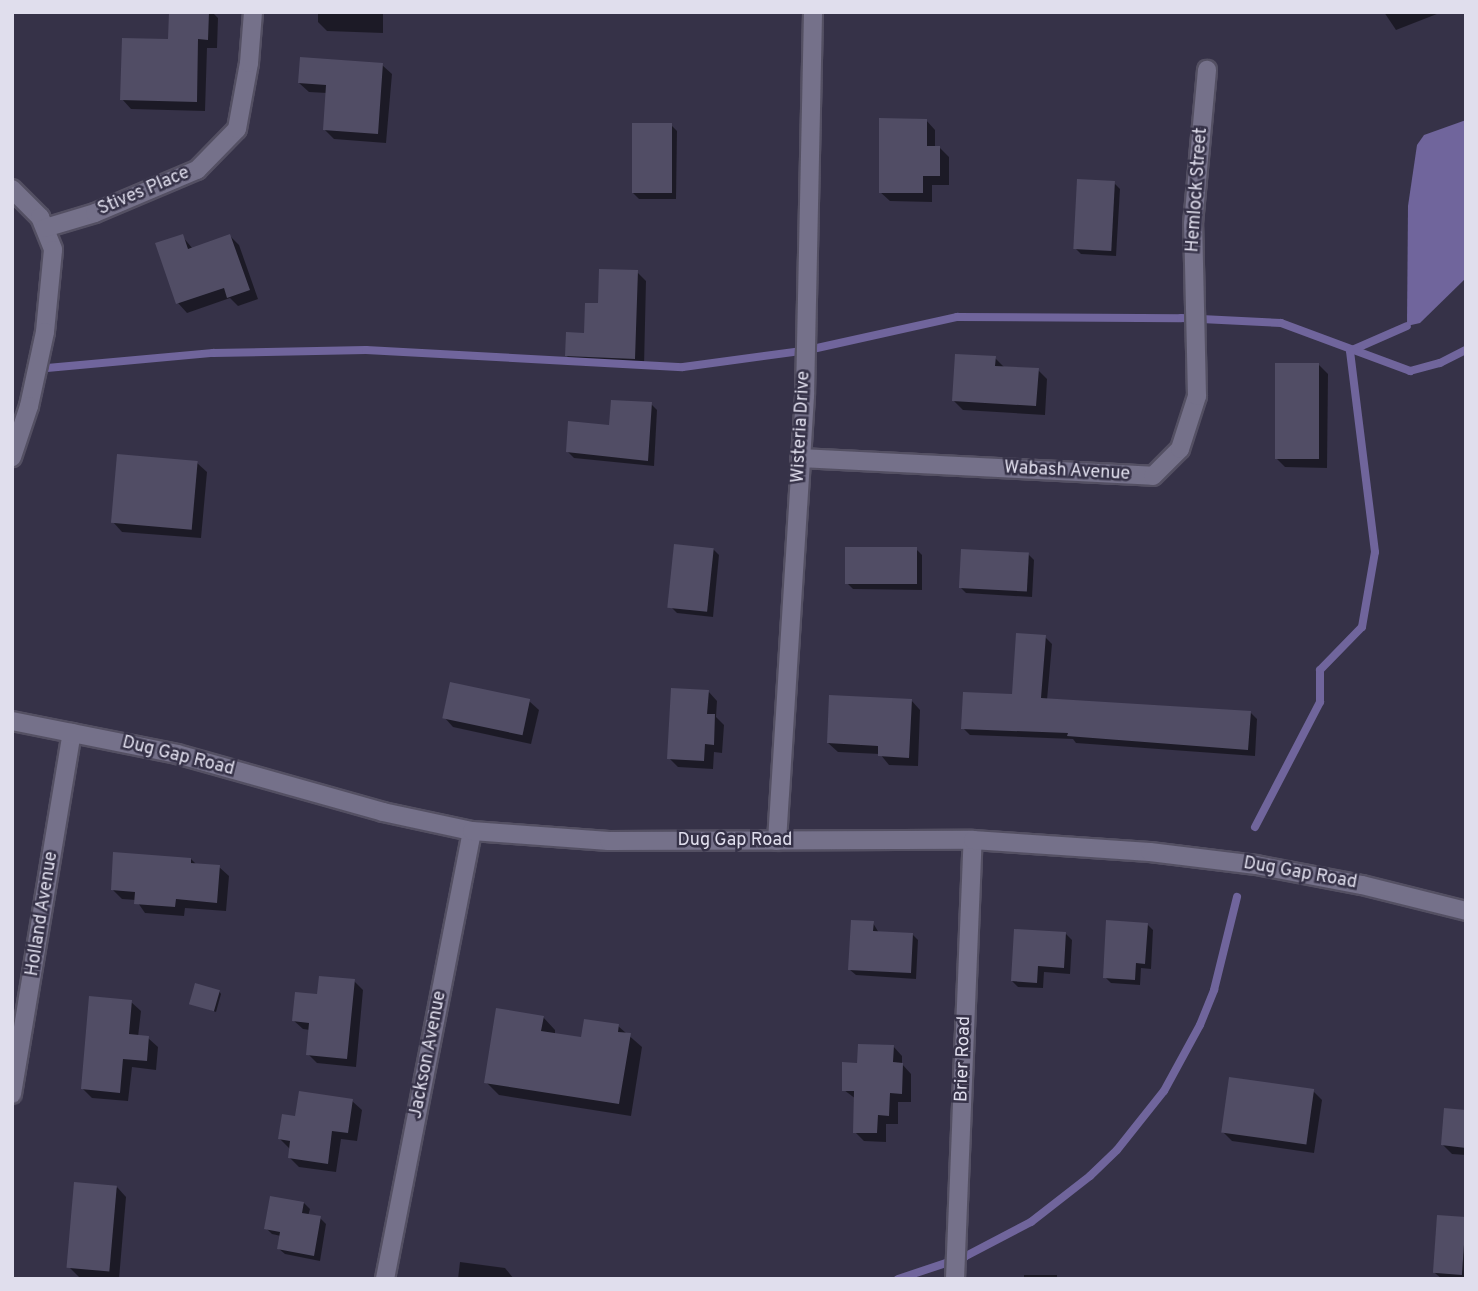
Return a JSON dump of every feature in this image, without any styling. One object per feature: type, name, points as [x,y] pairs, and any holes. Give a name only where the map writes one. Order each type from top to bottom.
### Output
[{"type":"street","name":"Stives Place","points":[[45,228],[95,213],[197,170],[237,129],[249,63],[253,12]]},
{"type":"street","name":"Wisteria Drive","points":[[777,841],[800,458],[813,12]]},
{"type":"street","name":"Hemlock Street","points":[[1195,310],[1193,224],[1207,70]]},
{"type":"street","points":[[12,189],[40,217],[52,250],[45,332],[29,406],[12,457]]},
{"type":"street","name":"Wabash Avenue","points":[[800,458],[1153,476],[1180,449],[1198,396],[1195,310]]},
{"type":"street","name":"Dug Gap Road","points":[[12,721],[177,754],[383,812],[472,831],[609,841],[973,840],[1150,852],[1255,865],[1362,885],[1466,911]]},
{"type":"street","name":"Holland Avenue","points":[[12,1094],[72,733]]},
{"type":"street","name":"Jackson Avenue","points":[[386,1279],[472,831]]},
{"type":"street","name":"Brier Road","points":[[955,1279],[973,840]]},
{"type":"shaded area","points":[[1466,120],[1466,278],[1420,323],[1407,326],[1408,206],[1417,145],[1424,135]]},
{"type":"building","points":[[169,12],[209,12],[208,40],[198,39],[197,102],[120,100],[122,38],[168,39]]},
{"type":"building","points":[[300,57],[383,63],[378,134],[323,130],[326,85],[298,83]]},
{"type":"building","points":[[879,118],[927,119],[927,146],[940,146],[940,176],[923,176],[923,193],[879,193]]},
{"type":"building","points":[[632,123],[672,123],[672,193],[632,193]]},
{"type":"building","points":[[1077,179],[1115,181],[1111,251],[1073,249]]},
{"type":"building","points":[[183,234],[188,249],[230,234],[250,290],[227,298],[224,288],[176,304],[155,243]]},
{"type":"building","points":[[599,269],[638,270],[635,359],[565,356],[566,332],[584,333],[585,303],[598,303]]},
{"type":"building","points":[[955,354],[996,356],[995,366],[1039,368],[1036,406],[952,401]]},
{"type":"building","points":[[1275,363],[1319,363],[1319,459],[1275,459]]},
{"type":"building","points":[[611,400],[652,402],[648,461],[566,452],[568,421],[609,425]]},
{"type":"building","points":[[117,454],[198,461],[192,530],[111,523]]},
{"type":"building","points":[[674,544],[714,548],[707,612],[667,608]]},
{"type":"building","points":[[845,547],[917,547],[917,584],[845,584]]},
{"type":"building","points":[[961,549],[1029,553],[1027,592],[959,588]]},
{"type":"building","points":[[1016,633],[1046,635],[1041,698],[1251,711],[1248,750],[1067,736],[1068,733],[961,729],[963,692],[1012,694]]},
{"type":"building","points":[[450,682],[530,699],[523,735],[442,718]]},
{"type":"building","points":[[671,688],[709,690],[707,714],[715,714],[714,745],[705,744],[704,761],[667,759]]},
{"type":"building","points":[[829,695],[912,699],[909,758],[878,756],[878,746],[827,743]]},
{"type":"building","points":[[113,852],[191,858],[191,863],[220,865],[217,903],[176,899],[175,907],[134,904],[135,892],[111,890]]},
{"type":"building","points":[[851,920],[874,921],[873,931],[913,933],[911,973],[848,970]]},
{"type":"building","points":[[1106,920],[1148,923],[1145,964],[1136,963],[1135,980],[1103,978]]},
{"type":"building","points":[[1014,929],[1066,932],[1064,968],[1038,966],[1037,983],[1011,981]]},
{"type":"building","points":[[319,976],[355,979],[347,1059],[306,1055],[309,1023],[292,1021],[295,992],[317,994]]},
{"type":"building","points":[[195,983],[220,990],[214,1011],[189,1004]]},
{"type":"building","points":[[89,996],[132,1000],[129,1034],[149,1036],[147,1061],[123,1059],[120,1093],[81,1089]]},
{"type":"building","points":[[496,1008],[544,1016],[541,1031],[581,1037],[584,1019],[619,1024],[618,1032],[631,1033],[619,1104],[484,1083]]},
{"type":"building","points":[[858,1044],[894,1045],[893,1062],[903,1063],[902,1094],[890,1093],[889,1116],[878,1115],[877,1133],[853,1133],[854,1091],[842,1091],[842,1062],[857,1063]]},
{"type":"building","points":[[1229,1077],[1314,1089],[1306,1144],[1221,1132]]},
{"type":"building","points":[[299,1091],[353,1099],[348,1133],[332,1131],[328,1164],[288,1158],[290,1141],[278,1139],[282,1114],[295,1116]]},
{"type":"building","points":[[1444,1108],[1466,1110],[1466,1148],[1441,1145]]},
{"type":"building","points":[[74,1182],[117,1186],[109,1271],[67,1268]]},
{"type":"building","points":[[270,1196],[304,1202],[302,1213],[321,1216],[314,1256],[277,1249],[280,1232],[264,1229]]},
{"type":"building","points":[[1437,1215],[1466,1217],[1462,1275],[1433,1273]]},
{"type":"waterway","points":[[36,369],[213,353],[366,350],[683,367],[808,350],[957,317],[1181,318],[1281,323],[1410,371],[1440,363],[1466,350]]},
{"type":"waterway","points":[[1350,351],[1407,326]]},
{"type":"waterway","points":[[1255,827],[1320,702],[1320,670],[1362,627],[1375,552],[1350,351]]},
{"type":"waterway","points":[[898,1279],[964,1257],[1031,1222],[1090,1176],[1117,1150],[1164,1091],[1200,1025],[1214,990],[1237,897]]}]
